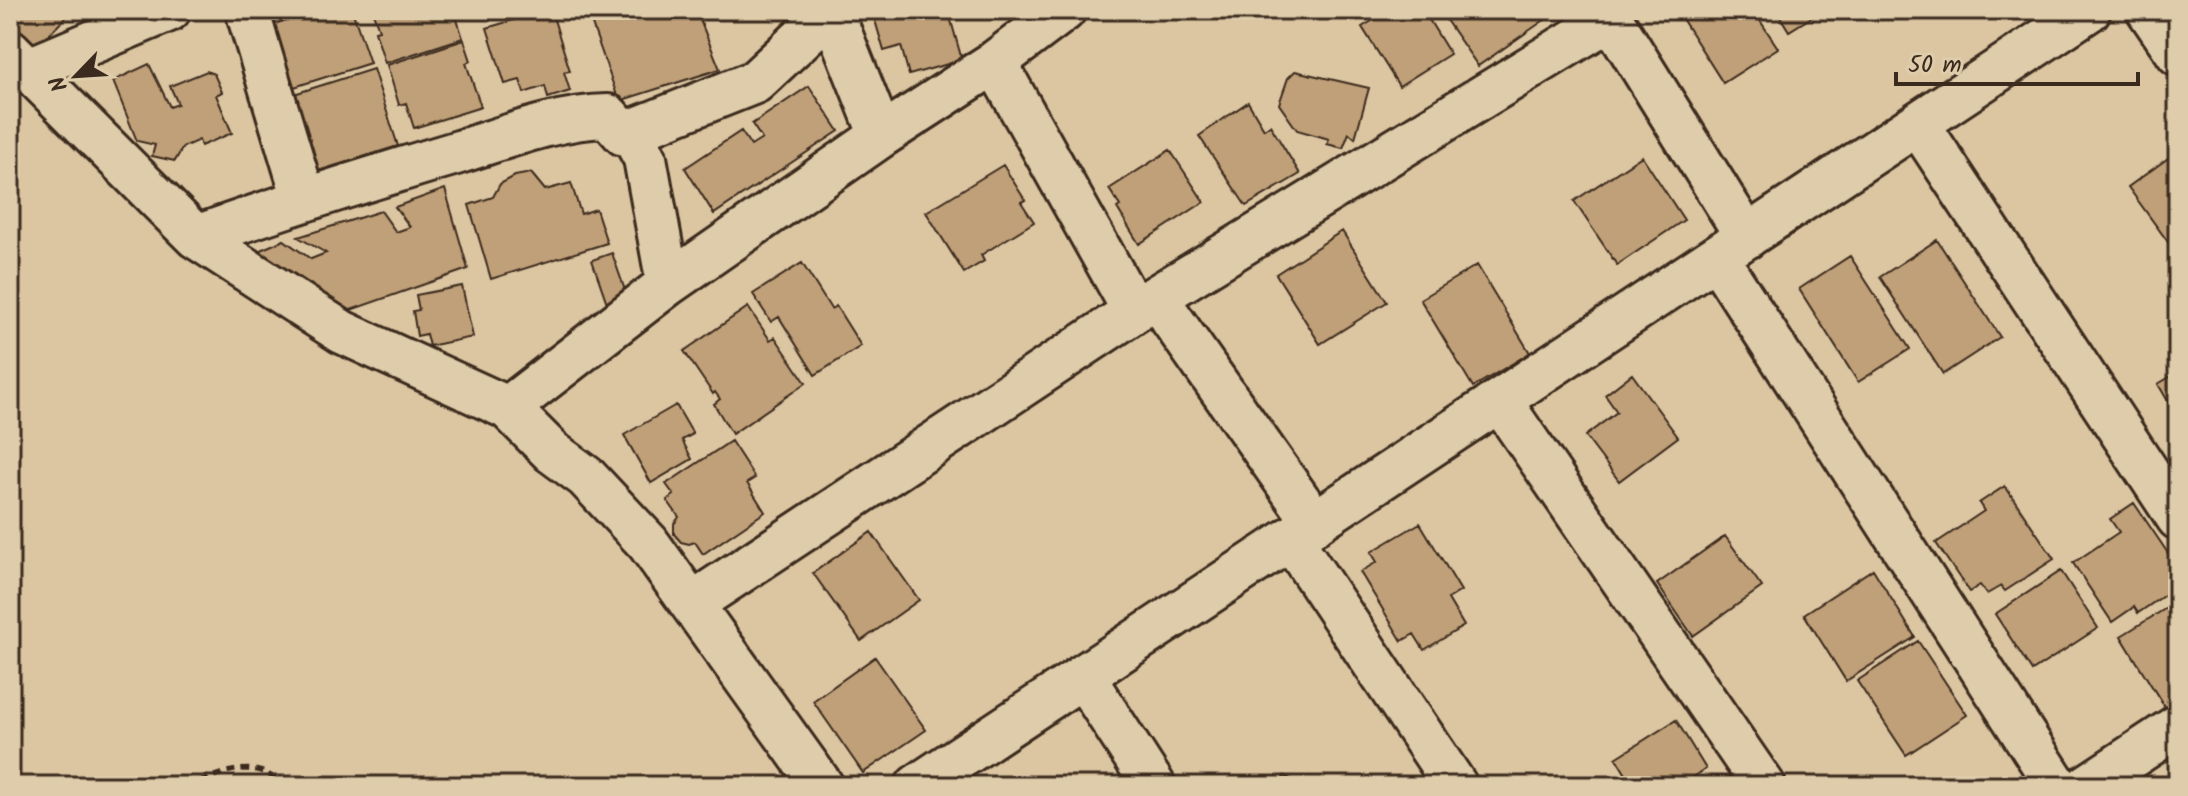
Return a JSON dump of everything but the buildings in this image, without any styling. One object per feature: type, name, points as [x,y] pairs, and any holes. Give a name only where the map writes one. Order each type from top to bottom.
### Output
[{"type":"street","points":[[169,10],[19,60],[196,237],[342,332],[508,408],[552,452],[586,477],[648,543],[822,786]]},
{"type":"street","points":[[247,10],[304,199]]},
{"type":"street","points":[[508,408],[668,284],[881,136],[995,62],[1064,10]]},
{"type":"street","points":[[917,786],[2089,10]]},
{"type":"street","points":[[2148,10],[2178,54]]},
{"type":"street","points":[[624,134],[755,82],[831,11],[881,136]]},
{"type":"street","points":[[693,603],[1145,304],[1609,14],[1732,247],[2057,786]]},
{"type":"street","points":[[995,62],[1145,304],[1303,531],[1456,786]]},
{"type":"street","points":[[196,237],[304,199],[573,118],[608,116],[624,134],[633,136],[645,158],[668,284]]},
{"type":"street","points":[[1918,124],[2178,518]]},
{"type":"street","points":[[1500,401],[1764,786]]},
{"type":"street","points":[[1083,676],[1154,786]]},
{"type":"street","points":[[2087,786],[2178,726]]},
{"type":"path","points":[[188,786],[245,767],[274,777],[282,786]]}]
